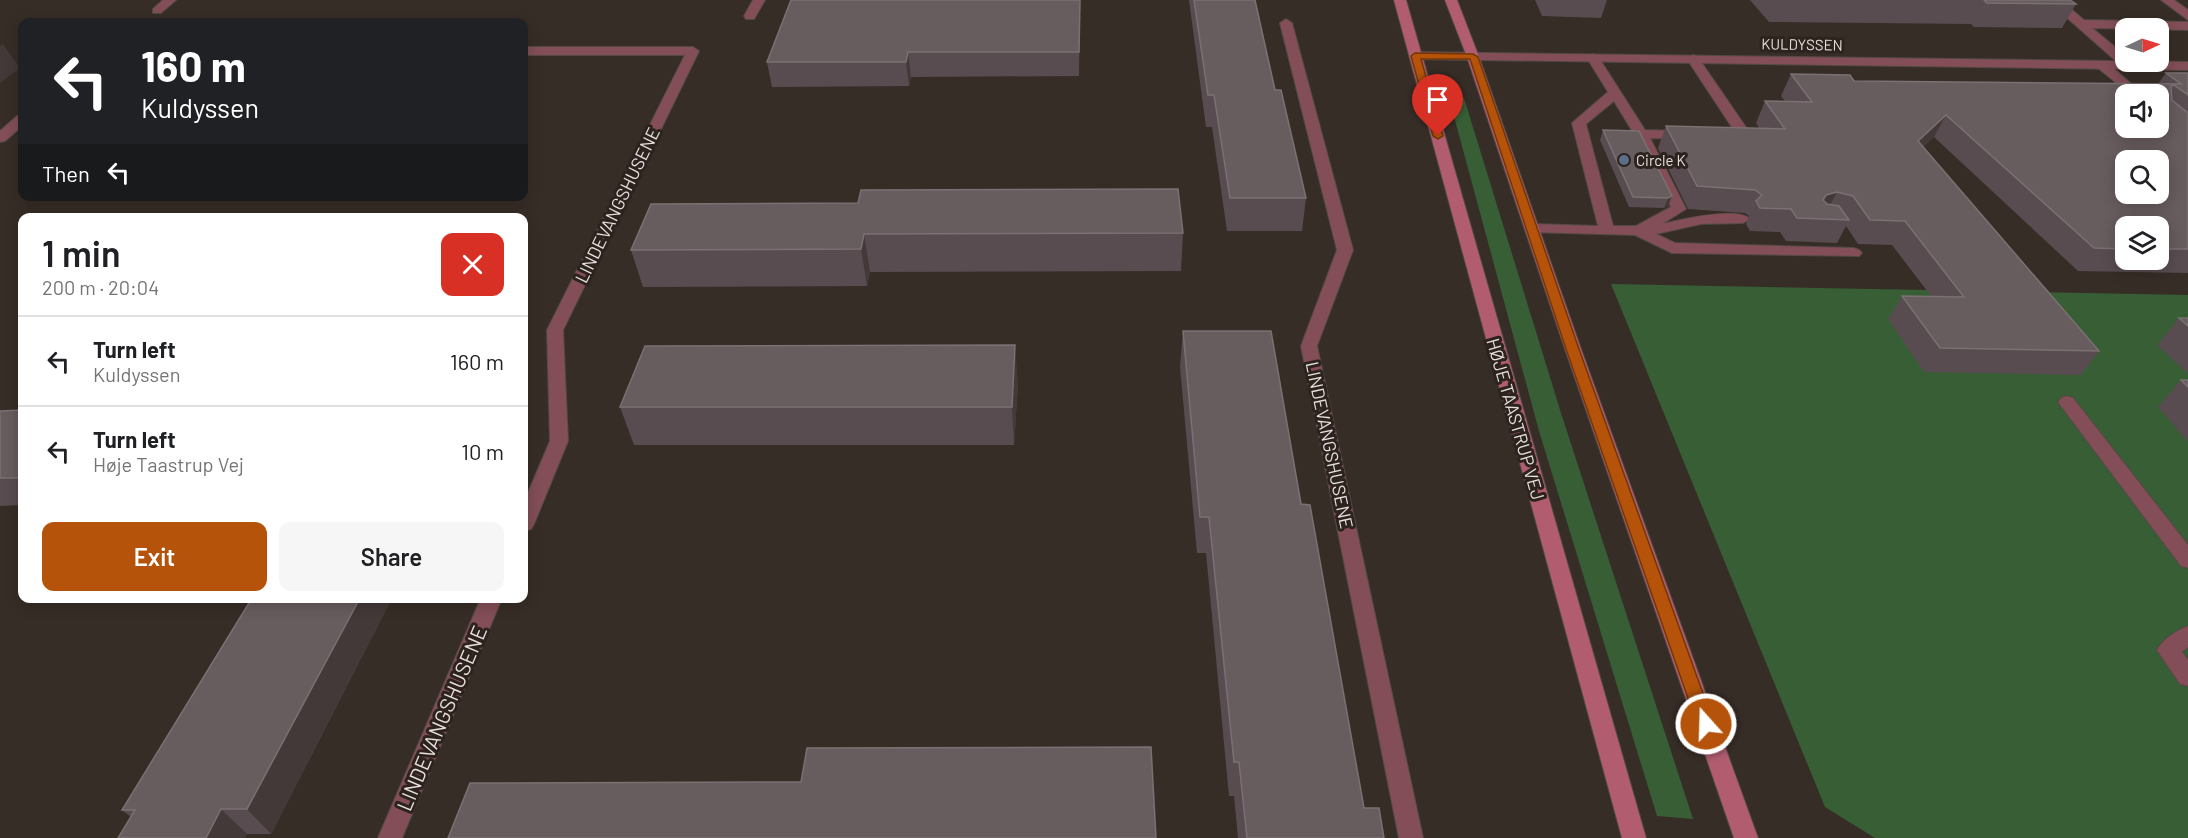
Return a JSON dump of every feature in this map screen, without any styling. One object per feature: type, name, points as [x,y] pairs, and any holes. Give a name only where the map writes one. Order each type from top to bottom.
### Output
[{"type":"street","points":[[157,11],[170,0]]},
{"type":"street","points":[[750,16],[759,0]]},
{"type":"street","name":"HØJE TAASTRUP VEJ","points":[[1400,0],[1634,838]]},
{"type":"street","points":[[1451,0],[1473,57],[1573,349],[1746,838]]},
{"type":"street","points":[[2053,0],[2115,54]]},
{"type":"street","points":[[2167,0],[2188,16]]},
{"type":"street","name":"LINDEVANGSHUSENE","points":[[1286,23],[1345,250],[1309,346],[1412,838]]},
{"type":"street","points":[[2081,24],[2188,26]]},
{"type":"street","name":"LINDEVANGSHUSENE","points":[[528,51],[693,51],[555,330],[560,441],[528,516]]},
{"type":"street","name":"KULDYSSEN","points":[[1415,56],[2115,65]]},
{"type":"street","points":[[1593,58],[1641,134],[1679,209],[1638,231]]},
{"type":"street","points":[[1641,134],[1745,136],[1694,59]]},
{"type":"street","points":[[2102,65],[2125,84]]},
{"type":"street","name":"KULDYSSEN","points":[[2169,66],[2188,66]]},
{"type":"street","points":[[1607,231],[1580,123],[1615,93]]},
{"type":"street","points":[[0,138],[18,122]]},
{"type":"street","points":[[1533,229],[1651,231],[1701,220],[1743,219]]},
{"type":"street","points":[[1638,231],[1672,248],[1854,253],[1841,233]]},
{"type":"street","points":[[2067,402],[2188,560]]},
{"type":"street","name":"LINDEVANGSHUSENE","points":[[390,838],[490,603]]},
{"type":"street","points":[[2188,635],[2168,650],[2188,677]]},
{"type":"green space","points":[[1449,98],[1464,98],[1561,413],[1693,819],[1657,816],[1539,431]]},
{"type":"green space","points":[[1611,284],[2188,295],[2188,838],[1875,838],[1825,807]]},
{"type":"building","points":[[791,0],[1080,0],[1079,52],[908,52],[906,62],[767,62]]},
{"type":"building","points":[[1194,0],[1255,0],[1275,90],[1281,90],[1306,198],[1230,198],[1214,95],[1208,95]]},
{"type":"building","points":[[1984,0],[2070,0],[2076,4],[1987,3]]},
{"type":"building","points":[[2166,73],[2188,73],[2188,95],[2174,85],[2171,86],[2172,100],[2188,113],[2188,249],[2169,249],[2169,216],[2115,216],[2115,249],[2094,248],[1946,115],[1918,141],[2099,351],[1940,348],[1902,296],[1964,297],[1905,221],[1870,220],[1853,196],[1837,192],[1826,195],[1823,200],[1827,204],[1839,206],[1849,220],[1797,218],[1791,209],[1760,208],[1756,201],[1762,195],[1755,190],[1697,186],[1666,126],[1785,129],[1765,101],[1812,102],[1791,74],[1850,75],[1854,81],[2181,84]]},
{"type":"building","points":[[1603,130],[1639,131],[1672,196],[1668,198],[1633,197]]},
{"type":"building","points":[[1178,189],[1183,233],[864,234],[861,249],[631,250],[651,204],[858,203],[861,190]]},
{"type":"building","points":[[2179,318],[2188,318],[2188,326]]},
{"type":"building","points":[[1183,331],[1271,331],[1301,504],[1310,505],[1364,808],[1379,808],[1384,838],[1247,838],[1239,762],[1234,762],[1209,517],[1200,517]]},
{"type":"building","points":[[1015,345],[1012,407],[620,407],[645,346]]},
{"type":"building","points":[[2181,380],[2188,380],[2188,387]]},
{"type":"building","points":[[18,410],[18,478],[0,478],[0,411]]},
{"type":"building","points":[[249,603],[357,603],[247,809],[221,809],[206,838],[118,838],[135,810],[122,810]]},
{"type":"building","points":[[1151,747],[1156,838],[448,838],[470,783],[801,782],[807,748]]},
{"type":"place","name":"Circle K","points":[[1624,160]]},
{"type":"route","points":[[1438,136],[1415,56],[1473,57],[1573,349],[1706,724]]}]
